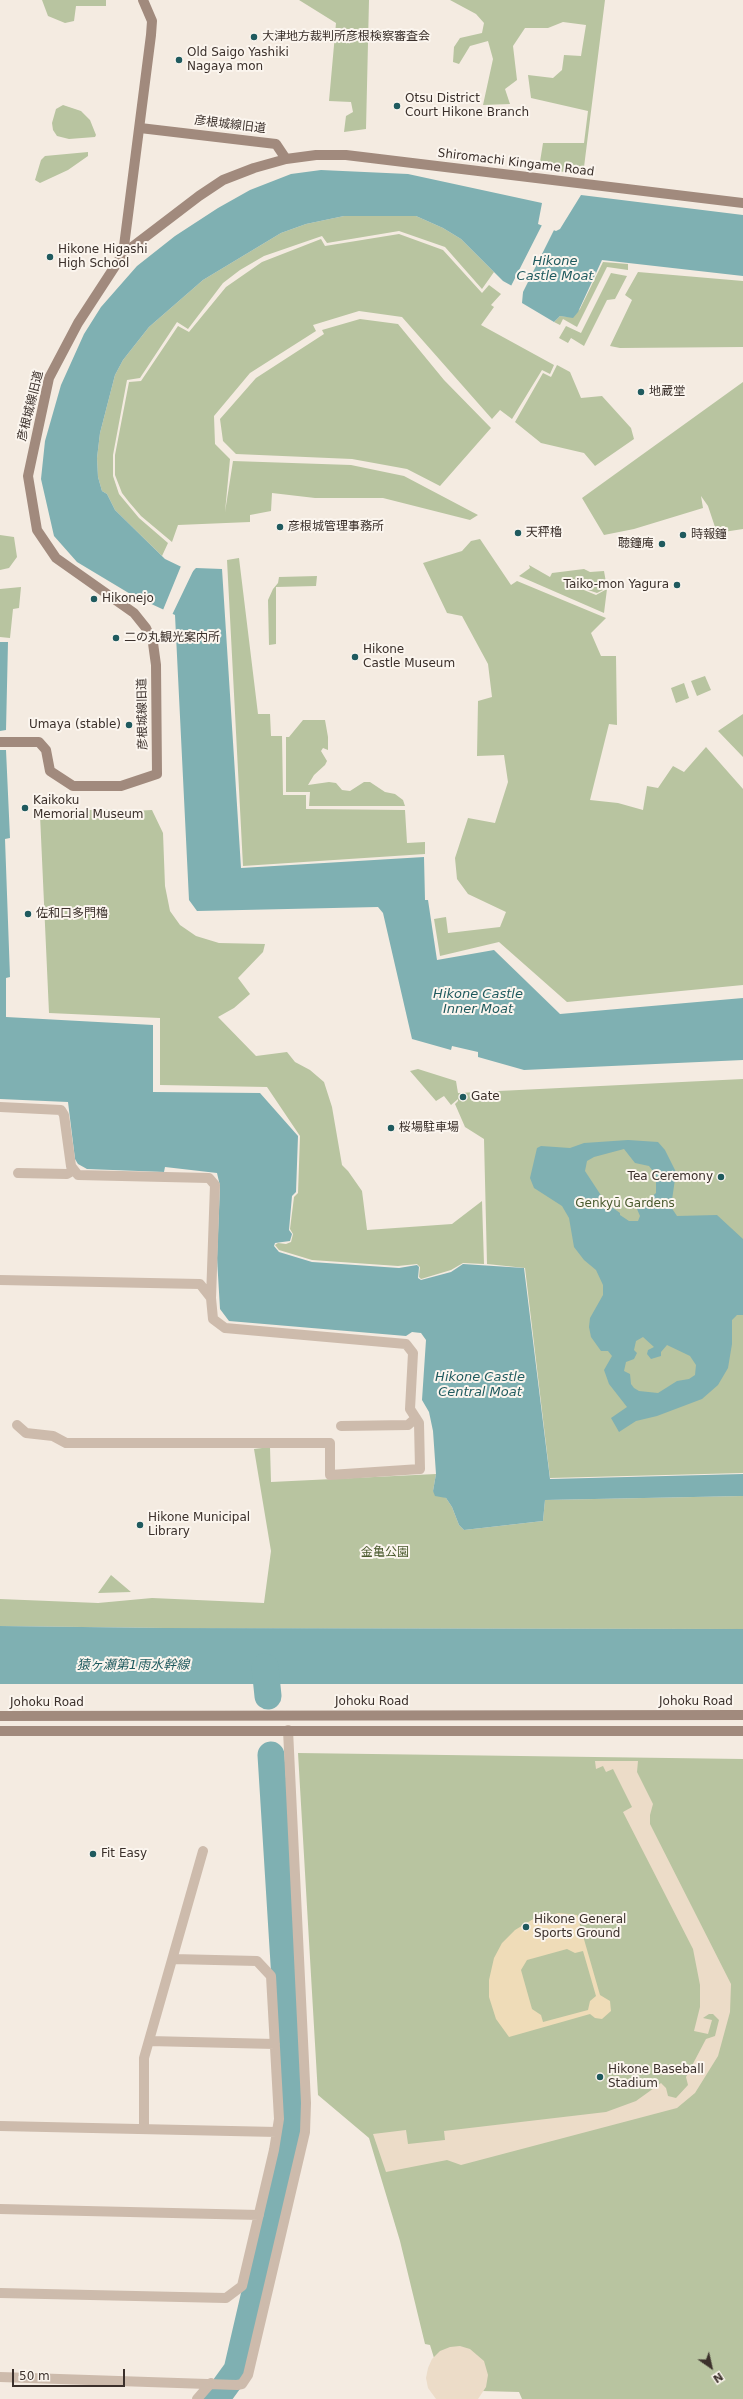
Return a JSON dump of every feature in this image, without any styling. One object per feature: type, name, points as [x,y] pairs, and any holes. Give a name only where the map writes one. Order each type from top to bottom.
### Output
[{"type":"street","points":[[123,254],[152,35],[152,21],[143,0]]},
{"type":"street","name":"彦根城線旧道","points":[[0,742],[39,742],[46,750],[50,771],[73,786],[121,786],[157,774],[156,665],[153,643],[146,628],[134,613],[56,558],[37,530],[28,476],[49,378],[78,323],[123,254],[223,180],[254,168],[286,159],[276,144],[140,128]]},
{"type":"street","name":"Shiromachi Kingame Road","points":[[286,159],[316,155],[346,155],[743,203]]},
{"type":"street","points":[[0,1107],[61,1110],[64,1115],[71,1166],[78,1175],[209,1178],[215,1185],[211,1298],[213,1319],[225,1328],[406,1344],[413,1353],[410,1409],[419,1423],[420,1469],[330,1475],[330,1443],[66,1443],[53,1436],[26,1434],[17,1425]]},
{"type":"street","points":[[18,1173],[67,1174],[74,1170]]},
{"type":"street","points":[[0,1280],[200,1284],[211,1298]]},
{"type":"street","points":[[341,1426],[408,1425],[416,1418]]},
{"type":"street","name":"Johoku Road","points":[[0,1716],[743,1716]]},
{"type":"street","points":[[0,2377],[242,2384],[248,2375],[305,2132],[306,2103],[288,1730]]},
{"type":"street","points":[[0,1731],[743,1731]]},
{"type":"street","points":[[144,2128],[144,2058],[203,1851]]},
{"type":"street","points":[[0,2294],[226,2298],[242,2286],[259,2215],[279,2119],[271,1976],[257,1961],[173,1959]]},
{"type":"street","points":[[149,2041],[275,2044]]},
{"type":"street","points":[[0,2126],[277,2132]]},
{"type":"street","points":[[0,2209],[259,2215]]},
{"type":"street","points":[[197,2399],[215,2384]]},
{"type":"green space","points":[[42,0],[106,0],[106,6],[76,6],[74,21],[65,23],[48,16]]},
{"type":"green space","points":[[299,0],[369,0],[366,129],[344,132],[346,116],[353,112],[351,102],[329,101],[336,23]]},
{"type":"green space","points":[[450,0],[605,0],[583,175],[539,168],[543,143],[584,143],[588,111],[531,98],[528,75],[553,78],[562,70],[564,55],[581,56],[586,25],[563,22],[548,28],[525,28],[513,46],[517,80],[505,89],[510,104],[483,105],[493,59],[488,41],[470,46],[459,64],[453,62],[454,47],[460,38],[482,33],[484,23],[476,14]]},
{"type":"green space","points":[[63,105],[81,111],[90,120],[96,135],[95,137],[69,139],[57,136],[53,130],[52,123],[56,109]]},
{"type":"green space","points":[[88,152],[88,156],[68,170],[40,183],[35,180],[41,160],[45,156]]},
{"type":"green space","points":[[344,216],[416,216],[443,228],[461,239],[494,272],[482,289],[445,247],[399,231],[327,243],[322,236],[264,256],[240,270],[223,283],[188,329],[177,322],[140,378],[127,380],[113,455],[113,476],[119,494],[139,518],[168,543],[162,556],[115,510],[107,494],[102,491],[98,477],[97,458],[100,433],[115,375],[123,360],[149,327],[203,280],[281,233],[306,224]]},
{"type":"green space","points":[[399,234],[443,250],[482,293],[489,285],[501,294],[491,305],[494,307],[481,325],[554,365],[550,374],[542,370],[512,419],[500,410],[492,419],[402,317],[359,311],[313,325],[316,331],[250,373],[214,416],[215,444],[230,459],[225,512],[233,461],[351,465],[404,476],[478,515],[470,520],[383,498],[315,498],[272,493],[271,511],[250,515],[250,522],[178,525],[172,542],[141,516],[129,502],[122,493],[115,475],[115,455],[129,382],[141,381],[178,326],[189,332],[226,287],[262,262],[321,239],[325,246]]},
{"type":"green space","points":[[603,262],[628,264],[628,270],[607,267],[577,327],[563,319],[560,325],[554,322],[560,316],[570,317],[580,309]]},
{"type":"green space","points":[[638,272],[743,281],[743,347],[620,348],[610,346],[632,300],[625,295]]},
{"type":"green space","points":[[611,273],[627,276],[615,299],[607,300],[584,346],[571,338],[568,343],[559,338],[566,326],[581,333]]},
{"type":"green space","points":[[360,319],[398,324],[444,380],[491,428],[440,486],[407,469],[352,459],[236,454],[223,441],[220,419],[256,378],[324,334],[322,330]]},
{"type":"green space","points":[[557,365],[570,372],[581,398],[602,396],[631,428],[634,439],[595,466],[584,453],[541,443],[515,422],[543,373],[551,377]]},
{"type":"green space","points":[[743,382],[743,529],[717,533],[708,506],[701,496],[703,508],[634,529],[604,535],[582,498]]},
{"type":"green space","points":[[0,535],[14,537],[17,557],[9,568],[0,570]]},
{"type":"green space","points":[[480,539],[511,585],[517,581],[606,618],[591,633],[601,656],[616,656],[617,725],[609,724],[590,800],[618,803],[643,810],[647,786],[658,788],[673,766],[684,772],[706,747],[743,789],[743,985],[567,1002],[499,942],[440,956],[434,919],[446,917],[448,933],[500,927],[506,912],[468,894],[457,879],[455,858],[468,818],[495,823],[508,782],[504,755],[477,756],[478,701],[492,697],[488,664],[462,616],[447,613],[423,563],[462,551],[471,541]]},
{"type":"green space","points":[[239,558],[258,714],[270,714],[271,736],[282,736],[283,795],[306,795],[306,809],[405,810],[407,843],[425,842],[425,854],[243,866],[227,560]]},
{"type":"green space","points":[[529,565],[550,577],[552,573],[584,569],[590,572],[604,571],[607,588],[597,593],[567,583],[596,595],[607,589],[604,613],[519,576],[530,568]]},
{"type":"green space","points":[[317,576],[316,586],[276,587],[276,644],[269,645],[268,600],[273,589],[278,583],[279,577]]},
{"type":"green space","points":[[21,587],[19,608],[13,609],[10,638],[0,637],[0,589]]},
{"type":"green space","points":[[705,676],[711,690],[697,696],[691,681]]},
{"type":"green space","points":[[684,683],[689,698],[676,703],[671,688]]},
{"type":"green space","points":[[743,714],[743,757],[718,731]]},
{"type":"green space","points":[[303,720],[325,720],[328,737],[328,750],[323,748],[321,751],[327,761],[325,765],[314,775],[308,785],[329,782],[336,783],[342,790],[350,791],[364,782],[370,782],[385,792],[395,794],[403,800],[405,806],[309,806],[310,792],[286,792],[286,737],[289,737]]},
{"type":"green space","points":[[101,809],[134,811],[152,810],[163,833],[165,886],[170,911],[180,925],[196,936],[219,943],[265,944],[263,952],[238,978],[250,994],[234,1008],[218,1017],[256,1056],[287,1052],[295,1062],[310,1070],[324,1082],[332,1107],[342,1165],[362,1191],[367,1230],[452,1224],[482,1201],[484,1264],[463,1263],[451,1270],[421,1279],[419,1277],[420,1267],[417,1264],[398,1266],[312,1260],[279,1250],[275,1245],[278,1243],[286,1244],[291,1242],[293,1234],[290,1229],[294,1197],[298,1193],[300,1136],[267,1087],[160,1085],[160,1018],[49,1013],[40,815]]},
{"type":"green space","name":"Genkyū Gardens","points":[[418,1069],[456,1081],[458,1093],[743,1079],[743,1473],[550,1478],[525,1268],[487,1264],[484,1139],[465,1127],[455,1104],[458,1099],[451,1105],[444,1096],[436,1101],[410,1071]]},
{"type":"green space","name":"金亀公園","points":[[270,1447],[271,1482],[436,1474],[433,1491],[446,1498],[452,1507],[459,1525],[464,1530],[543,1521],[545,1500],[743,1496],[743,1629],[165,1628],[0,1626],[0,1599],[98,1603],[152,1598],[264,1603],[271,1551],[254,1449]]},
{"type":"green space","points":[[111,1575],[131,1592],[98,1593]]},
{"type":"green space","name":"Hikone General Sports Ground","points":[[298,1753],[743,1759],[743,2399],[522,2399],[519,2392],[444,2390],[430,2345],[425,2344],[400,2241],[369,2138],[318,2095]]},
{"type":"sand","points":[[559,1913],[577,1915],[600,1995],[610,2001],[611,2011],[602,2019],[595,2018],[590,2014],[509,2037],[496,2019],[489,1997],[489,1980],[494,1958],[502,1943],[515,1930],[535,1918]],"holes":[[[567,1949],[575,1953],[583,1951],[596,1996],[590,2001],[588,2010],[543,2022],[541,2015],[532,2009],[521,1970],[527,1960]]]},
{"type":"shaded area","points":[[595,1761],[638,1761],[637,1772],[653,1804],[650,1815],[650,1824],[731,1984],[730,2012],[718,2056],[695,2093],[677,2108],[461,2165],[447,2160],[386,2172],[373,2134],[406,2130],[408,2144],[445,2140],[444,2131],[606,2112],[636,2101],[661,2083],[666,2088],[668,2096],[676,2098],[688,2085],[686,2077],[706,2039],[715,2036],[719,2020],[713,2014],[709,2014],[703,2018],[712,2020],[708,2034],[694,2031],[700,2007],[700,1985],[693,1949],[623,1812],[632,1807],[613,1769],[606,1772],[603,1766],[596,1769]]},
{"type":"shaded area","points":[[460,2346],[470,2349],[484,2361],[488,2375],[486,2387],[478,2399],[436,2399],[428,2388],[426,2378],[432,2359],[440,2351],[450,2347]]},
{"type":"water","points":[[321,170],[408,174],[542,203],[538,224],[556,231],[560,229],[581,195],[743,215],[743,276],[602,260],[578,312],[573,318],[560,316],[554,322],[522,303],[523,292],[503,281],[461,239],[443,228],[416,216],[344,216],[306,224],[281,233],[203,280],[149,327],[123,360],[115,375],[100,433],[97,458],[98,477],[102,491],[107,494],[115,510],[165,559],[192,572],[196,568],[222,569],[241,868],[424,857],[425,900],[428,900],[437,960],[494,950],[560,1014],[743,998],[743,1060],[524,1070],[478,1057],[478,1052],[452,1046],[451,1050],[412,1039],[383,913],[378,907],[197,911],[189,900],[175,615],[132,595],[77,562],[54,536],[41,479],[45,441],[61,385],[84,334],[101,307],[137,266],[175,236],[218,208],[250,190],[291,174]]},
{"type":"water","points":[[0,642],[8,642],[6,730],[0,731]]},
{"type":"water","name":"Hikone Castle Central Moat","points":[[0,750],[6,750],[10,838],[5,839],[10,977],[6,978],[6,1017],[153,1025],[153,1092],[260,1093],[298,1136],[296,1192],[292,1196],[289,1230],[292,1234],[290,1241],[275,1243],[274,1246],[279,1252],[312,1262],[399,1268],[417,1265],[419,1267],[418,1278],[421,1280],[451,1272],[463,1264],[524,1268],[550,1479],[743,1474],[743,1496],[545,1500],[543,1521],[464,1530],[459,1525],[452,1507],[446,1498],[435,1496],[433,1491],[436,1474],[433,1431],[429,1412],[422,1400],[426,1340],[421,1333],[412,1332],[406,1336],[229,1321],[220,1309],[217,1258],[220,1186],[217,1173],[165,1167],[164,1172],[87,1169],[78,1164],[75,1159],[68,1102],[0,1099]]},
{"type":"water","points":[[628,1140],[658,1142],[665,1150],[676,1172],[671,1207],[677,1216],[717,1215],[743,1239],[743,1315],[737,1315],[732,1320],[732,1344],[728,1368],[718,1385],[702,1399],[657,1416],[636,1421],[619,1432],[611,1418],[627,1407],[609,1384],[604,1370],[612,1356],[608,1351],[601,1351],[591,1337],[589,1327],[590,1318],[603,1295],[603,1285],[596,1270],[584,1260],[574,1247],[569,1218],[562,1206],[534,1188],[530,1178],[537,1148],[541,1146],[570,1148],[584,1143]],"holes":[[[624,1149],[635,1163],[649,1166],[656,1175],[656,1193],[637,1209],[640,1216],[638,1221],[629,1221],[606,1203],[585,1171],[587,1161],[594,1157]],[[643,1337],[654,1347],[648,1350],[647,1354],[651,1359],[661,1356],[661,1352],[667,1345],[690,1356],[696,1365],[695,1375],[689,1379],[677,1381],[658,1393],[639,1391],[634,1388],[631,1384],[630,1374],[624,1371],[626,1362],[634,1359],[637,1353],[634,1350],[636,1341]]]},
{"type":"water","name":"猿ヶ瀬第1雨水幹線","points":[[0,1626],[165,1628],[743,1629],[743,1684],[0,1684]]},
{"type":"pier","points":[[543,223],[555,228],[522,294],[510,288]]},
{"type":"pier","points":[[181,566],[192,570],[195,567],[172,615],[163,610]]},
{"type":"waterway","points":[[265,1667],[268,1696]]},
{"type":"waterway","points":[[216,2399],[237,2370],[294,2124],[271,1755]]},
{"type":"place","name":"大津地方裁判所彦根検察審査会","points":[[254,37]]},
{"type":"place","name":"Old Saigo Yashiki Nagaya mon","points":[[179,60]]},
{"type":"place","name":"Otsu District Court Hikone Branch","points":[[397,106]]},
{"type":"place","name":"Hikone Higashi High School","points":[[50,257]]},
{"type":"place","name":"地蔵堂","points":[[641,392]]},
{"type":"place","name":"彦根城管理事務所","points":[[280,527]]},
{"type":"place","name":"天秤櫓","points":[[518,533]]},
{"type":"place","name":"時報鐘","points":[[683,535]]},
{"type":"place","name":"聴鐘庵","points":[[662,544]]},
{"type":"place","name":"Taiko-mon Yagura","points":[[677,585]]},
{"type":"place","name":"Hikonejo","points":[[94,599]]},
{"type":"place","name":"二の丸観光案内所","points":[[116,638]]},
{"type":"place","name":"Hikone Castle Museum","points":[[355,657]]},
{"type":"place","name":"Umaya (stable)","points":[[129,725]]},
{"type":"place","name":"Kaikoku Memorial Museum","points":[[25,808]]},
{"type":"place","name":"佐和口多門櫓","points":[[28,914]]},
{"type":"place","name":"Gate","points":[[463,1097]]},
{"type":"place","name":"桜場駐車場","points":[[391,1128]]},
{"type":"place","name":"Tea Ceremony","points":[[721,1177]]},
{"type":"place","name":"Hikone Municipal Library","points":[[140,1525]]},
{"type":"place","name":"Fit Easy","points":[[93,1854]]},
{"type":"place","name":"Hikone General Sports Ground","points":[[526,1927]]},
{"type":"place","name":"Hikone Baseball Stadium","points":[[600,2077]]},
{"type":"water label","name":"Hikone Castle Moat","points":[[555,270]]},
{"type":"water label","name":"Hikone Castle Inner Moat","points":[[478,1002]]}]
